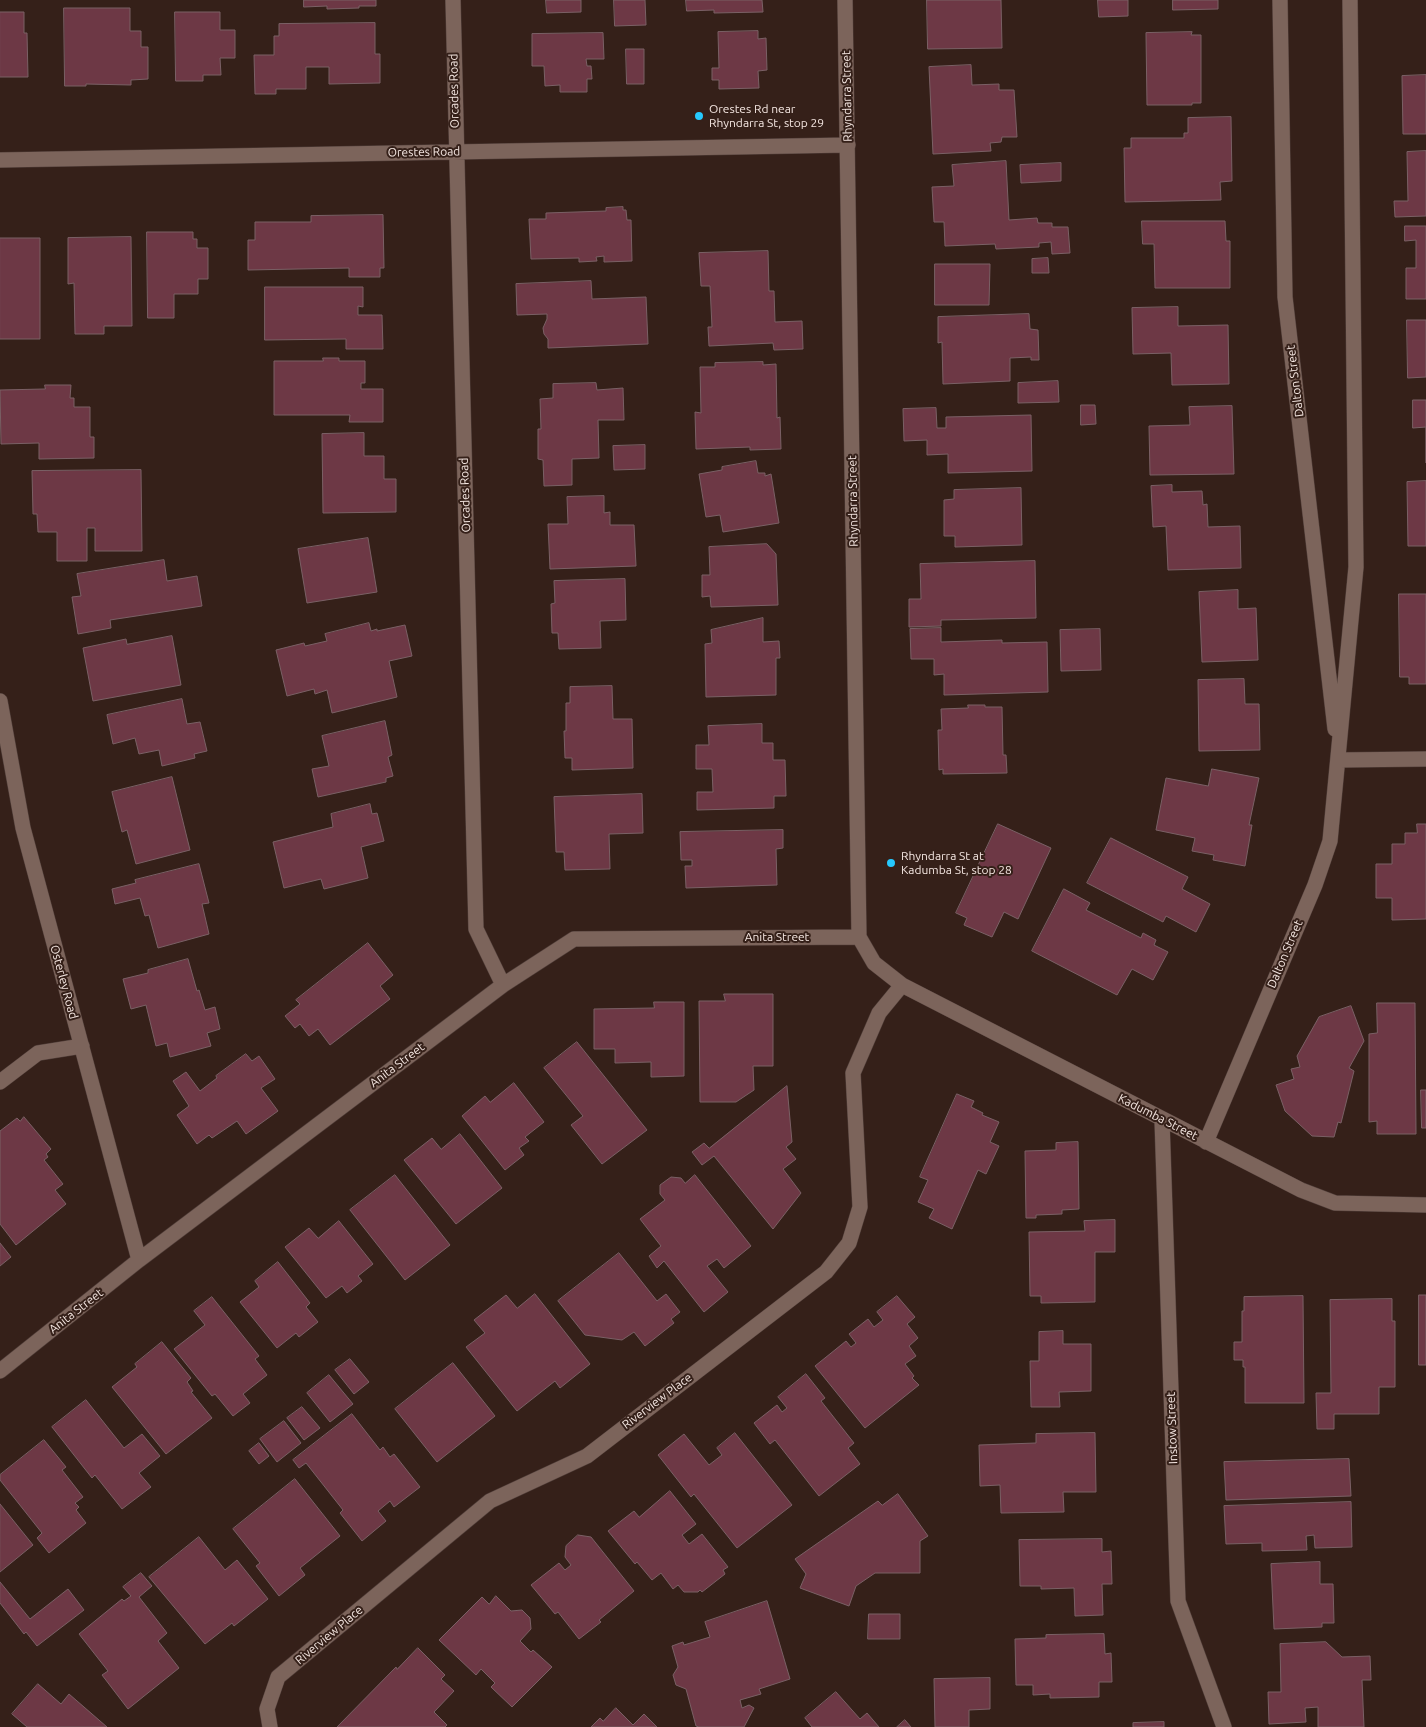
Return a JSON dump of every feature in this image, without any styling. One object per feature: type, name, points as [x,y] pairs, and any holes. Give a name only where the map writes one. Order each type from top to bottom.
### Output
[{"type":"street","name":"Orcades Road","points":[[453,0],[476,929],[503,985]]},
{"type":"street","name":"Rhyndarra Street","points":[[845,0],[858,937]]},
{"type":"street","name":"Dalton Street","points":[[1280,0],[1285,297],[1339,760]]},
{"type":"street","name":"Dalton Street","points":[[1206,1142],[1318,876],[1330,841],[1356,567],[1350,0]]},
{"type":"street","name":"Orestes Road","points":[[0,160],[848,145]]},
{"type":"street","name":"Osterley Road","points":[[0,701],[23,828],[139,1260]]},
{"type":"street","points":[[1339,760],[1426,759]]},
{"type":"street","points":[[858,937],[874,963],[902,985]]},
{"type":"street","name":"Anita Street","points":[[0,1371],[139,1260],[503,985],[574,939],[858,937]]},
{"type":"street","name":"Kadumba Street","points":[[902,985],[1301,1190],[1335,1203],[1426,1205]]},
{"type":"street","name":"Riverview Place","points":[[270,1727],[267,1709],[278,1677],[490,1501],[586,1456],[826,1272],[849,1242],[860,1207],[853,1074],[879,1013],[902,985]]},
{"type":"street","points":[[0,1082],[38,1053],[82,1046]]},
{"type":"street","name":"Instow Street","points":[[1162,1120],[1178,1601],[1224,1727]]},
{"type":"building","points":[[304,0],[376,0],[376,6],[327,9],[327,6],[304,7]]},
{"type":"building","points":[[546,0],[581,0],[581,12],[547,13]]},
{"type":"building","points":[[614,0],[645,0],[646,25],[615,26]]},
{"type":"building","points":[[686,0],[762,0],[763,12],[714,13],[714,10],[687,11]]},
{"type":"building","points":[[927,0],[1001,0],[1002,48],[928,49]]},
{"type":"building","points":[[1098,0],[1128,0],[1128,16],[1099,17]]},
{"type":"building","points":[[1173,0],[1218,0],[1218,9],[1173,10]]},
{"type":"building","points":[[64,8],[130,8],[130,31],[141,31],[141,47],[148,47],[148,79],[131,80],[131,85],[86,84],[86,86],[65,86]]},
{"type":"building","points":[[0,12],[24,12],[24,33],[27,33],[28,77],[0,77]]},
{"type":"building","points":[[175,12],[220,12],[220,30],[235,30],[235,58],[220,58],[221,75],[203,75],[203,81],[176,81]]},
{"type":"building","points":[[375,23],[375,54],[380,54],[380,83],[329,84],[329,67],[306,67],[306,89],[276,89],[276,94],[255,94],[254,55],[274,55],[274,36],[279,36],[279,24]]},
{"type":"building","points":[[758,31],[758,39],[766,38],[767,70],[758,71],[759,88],[719,89],[719,80],[712,80],[712,68],[719,68],[718,32]]},
{"type":"building","points":[[1192,32],[1191,35],[1201,35],[1201,103],[1192,103],[1192,105],[1147,105],[1146,33]]},
{"type":"building","points":[[603,33],[604,59],[586,59],[587,66],[591,66],[592,79],[587,79],[587,92],[560,92],[560,85],[545,86],[544,66],[532,66],[532,34]]},
{"type":"building","points":[[626,49],[644,49],[644,84],[627,84]]},
{"type":"building","points":[[971,65],[972,85],[999,84],[999,90],[1014,90],[1017,137],[1002,137],[1001,142],[990,143],[991,151],[933,154],[929,67]]},
{"type":"building","points":[[1426,75],[1426,134],[1403,134],[1402,76]]},
{"type":"building","points":[[1231,117],[1232,181],[1220,182],[1221,200],[1125,202],[1124,148],[1131,148],[1131,138],[1184,138],[1184,133],[1188,133],[1188,118]]},
{"type":"building","points":[[1426,151],[1426,216],[1395,217],[1394,201],[1408,201],[1407,152]]},
{"type":"building","points":[[1006,161],[1009,220],[1037,218],[1038,223],[1052,223],[1052,227],[1068,227],[1070,253],[1052,254],[1051,242],[1039,243],[1039,247],[996,249],[995,244],[945,246],[944,222],[934,222],[932,187],[954,186],[952,165]]},
{"type":"building","points":[[1061,163],[1061,181],[1021,183],[1020,165]]},
{"type":"building","points":[[623,207],[623,210],[626,210],[627,220],[631,220],[632,261],[604,262],[604,256],[596,257],[597,261],[579,262],[579,258],[531,259],[529,219],[546,219],[546,213],[606,211],[606,208]]},
{"type":"building","points":[[383,215],[384,268],[380,268],[380,277],[349,277],[349,268],[248,270],[248,240],[255,240],[255,222],[311,222],[311,216]]},
{"type":"building","points":[[1142,221],[1225,221],[1226,241],[1230,241],[1230,288],[1155,288],[1154,244],[1143,244]]},
{"type":"building","points":[[1405,226],[1426,226],[1426,299],[1406,299],[1406,268],[1416,268],[1416,240],[1405,241]]},
{"type":"building","points":[[147,232],[193,232],[193,239],[197,239],[197,248],[208,248],[208,279],[198,279],[198,294],[174,294],[174,318],[148,318]]},
{"type":"building","points":[[131,237],[132,326],[104,326],[104,334],[75,334],[74,283],[68,284],[68,238]]},
{"type":"building","points":[[0,238],[40,238],[40,339],[0,339]]},
{"type":"building","points":[[768,251],[769,291],[774,291],[775,322],[802,321],[803,349],[774,350],[773,343],[709,346],[708,327],[712,327],[710,286],[701,286],[699,253]]},
{"type":"building","points":[[1048,258],[1049,273],[1032,273],[1032,259]]},
{"type":"building","points":[[935,264],[990,264],[989,305],[935,305]]},
{"type":"building","points":[[591,281],[592,299],[646,297],[648,344],[548,348],[548,339],[544,334],[543,328],[547,314],[517,315],[516,284]]},
{"type":"building","points":[[265,287],[363,287],[363,307],[358,306],[358,315],[382,315],[383,349],[346,349],[346,339],[265,340]]},
{"type":"building","points":[[1178,307],[1178,326],[1228,325],[1229,384],[1172,385],[1171,353],[1133,354],[1132,308]]},
{"type":"building","points":[[1029,314],[1030,329],[1038,330],[1039,360],[1031,360],[1031,357],[1010,358],[1010,381],[943,384],[942,342],[938,343],[938,317]]},
{"type":"building","points":[[1407,320],[1426,320],[1426,377],[1408,378]]},
{"type":"building","points":[[323,358],[339,358],[339,361],[365,361],[365,383],[361,383],[361,389],[383,389],[383,422],[349,422],[350,415],[274,415],[274,361],[323,361]]},
{"type":"building","points":[[763,362],[763,365],[776,364],[777,418],[780,417],[781,449],[750,450],[750,447],[696,449],[695,412],[701,413],[700,367],[715,367],[715,363]]},
{"type":"building","points":[[1058,381],[1059,402],[1018,403],[1018,383]]},
{"type":"building","points":[[596,383],[597,390],[623,388],[624,420],[598,420],[599,458],[572,459],[572,485],[544,486],[543,460],[538,459],[538,429],[541,429],[540,399],[553,398],[553,384]]},
{"type":"building","points":[[45,385],[71,385],[70,398],[74,398],[74,407],[90,407],[90,437],[94,437],[94,458],[39,459],[39,443],[1,444],[0,390],[45,389]]},
{"type":"building","points":[[1413,400],[1426,400],[1426,427],[1413,428]]},
{"type":"building","points":[[1081,405],[1095,405],[1096,424],[1081,425]]},
{"type":"building","points":[[1232,406],[1234,474],[1150,475],[1149,426],[1190,425],[1189,407]]},
{"type":"building","points":[[936,408],[937,428],[946,428],[946,417],[1031,415],[1032,471],[948,473],[948,454],[927,455],[927,440],[904,441],[903,409]]},
{"type":"building","points":[[364,433],[364,456],[384,456],[384,479],[396,479],[396,512],[323,513],[322,434]]},
{"type":"building","points":[[645,445],[645,469],[614,470],[613,446]]},
{"type":"building","points":[[756,461],[758,473],[765,473],[765,476],[771,474],[779,523],[723,532],[720,515],[706,517],[699,474],[722,470],[722,467]]},
{"type":"building","points":[[141,470],[142,551],[95,551],[95,528],[87,528],[87,561],[57,561],[57,532],[38,532],[37,514],[33,514],[32,471]]},
{"type":"building","points":[[1426,481],[1426,546],[1408,546],[1407,482]]},
{"type":"building","points":[[1172,485],[1172,492],[1202,491],[1203,505],[1207,504],[1208,527],[1240,526],[1241,568],[1168,570],[1166,526],[1153,527],[1151,486]]},
{"type":"building","points":[[1021,488],[1022,545],[955,547],[955,536],[944,536],[944,500],[954,499],[954,490]]},
{"type":"building","points":[[604,496],[604,513],[610,512],[610,525],[634,525],[636,566],[550,569],[548,524],[568,524],[567,497]]},
{"type":"building","points":[[368,538],[377,592],[307,603],[298,549]]},
{"type":"building","points":[[767,544],[776,554],[778,605],[711,607],[710,596],[702,597],[702,575],[710,575],[709,547]]},
{"type":"building","points":[[164,560],[167,581],[197,576],[202,606],[110,620],[111,628],[78,634],[72,597],[81,596],[77,574]]},
{"type":"building","points":[[1035,561],[1036,618],[941,620],[941,626],[909,627],[909,599],[921,599],[920,564]]},
{"type":"building","points":[[625,579],[626,620],[600,621],[601,648],[559,649],[558,633],[552,633],[551,604],[555,603],[554,581]]},
{"type":"building","points":[[1238,590],[1238,609],[1256,608],[1258,660],[1202,662],[1199,592]]},
{"type":"building","points":[[1399,594],[1426,594],[1426,684],[1409,684],[1409,677],[1400,677]]},
{"type":"building","points":[[763,618],[763,642],[779,641],[780,658],[776,658],[776,695],[706,697],[705,644],[712,643],[711,630]]},
{"type":"building","points":[[369,623],[371,631],[405,625],[412,656],[389,661],[397,697],[332,713],[327,690],[315,694],[314,689],[287,696],[276,650],[304,643],[305,646],[327,641],[325,634]]},
{"type":"building","points":[[941,628],[941,642],[1002,640],[1002,643],[1047,642],[1048,692],[944,695],[944,674],[934,675],[934,659],[911,659],[910,629]]},
{"type":"building","points":[[1100,629],[1101,670],[1061,671],[1060,630]]},
{"type":"building","points":[[172,636],[181,685],[93,701],[83,648],[126,639],[127,644]]},
{"type":"building","points":[[1244,679],[1245,704],[1259,704],[1260,750],[1199,751],[1198,680]]},
{"type":"building","points":[[612,686],[613,719],[632,719],[633,768],[572,770],[572,758],[565,758],[564,731],[566,731],[566,703],[570,703],[570,687]]},
{"type":"building","points":[[182,699],[187,724],[200,722],[207,751],[194,754],[195,758],[162,766],[159,750],[139,754],[135,738],[113,744],[107,715]]},
{"type":"building","points":[[968,705],[1002,707],[1003,755],[1006,755],[1007,773],[943,774],[943,769],[939,770],[938,730],[942,730],[941,709],[968,708]]},
{"type":"building","points":[[385,721],[392,755],[388,757],[393,776],[386,778],[386,782],[318,797],[312,769],[329,766],[322,736]]},
{"type":"building","points":[[762,724],[762,743],[773,743],[773,760],[785,760],[786,796],[774,796],[774,808],[697,810],[697,792],[713,792],[712,769],[696,769],[696,745],[709,745],[708,726]]},
{"type":"building","points":[[1212,769],[1259,778],[1249,825],[1252,825],[1245,866],[1213,860],[1214,855],[1192,851],[1195,838],[1156,830],[1166,778],[1208,786]]},
{"type":"building","points":[[172,777],[190,850],[136,864],[127,830],[122,832],[112,792]]},
{"type":"building","points":[[642,794],[643,833],[609,834],[610,869],[565,870],[564,852],[556,852],[554,797]]},
{"type":"building","points":[[370,804],[372,814],[377,813],[384,841],[361,847],[368,878],[324,889],[321,879],[284,888],[273,842],[333,827],[331,814]]},
{"type":"building","points":[[998,824],[1051,848],[1018,919],[1004,912],[992,937],[964,925],[967,918],[956,913]]},
{"type":"building","points":[[1417,824],[1426,824],[1426,919],[1392,920],[1392,898],[1376,898],[1376,864],[1392,864],[1392,844],[1405,844],[1405,833],[1417,833]]},
{"type":"building","points":[[783,830],[783,848],[776,849],[777,885],[686,888],[685,866],[692,866],[692,860],[681,860],[680,832]]},
{"type":"building","points":[[1111,838],[1188,877],[1182,889],[1210,904],[1196,932],[1166,916],[1163,922],[1087,883]]},
{"type":"building","points":[[199,864],[209,903],[202,904],[209,934],[158,948],[149,915],[145,916],[140,898],[115,904],[112,889],[136,883],[135,880]]},
{"type":"building","points":[[1064,889],[1090,903],[1086,910],[1141,938],[1143,933],[1156,940],[1154,945],[1168,952],[1153,980],[1132,969],[1117,995],[1032,951]]},
{"type":"building","points":[[368,943],[393,975],[380,986],[390,999],[330,1045],[318,1029],[309,1036],[300,1024],[295,1028],[285,1016],[300,1004],[296,1000]]},
{"type":"building","points":[[188,959],[197,991],[199,990],[205,1010],[215,1007],[220,1029],[207,1033],[211,1046],[170,1057],[167,1043],[156,1046],[146,1005],[131,1009],[123,979],[148,973],[148,970]]},
{"type":"building","points":[[724,994],[773,994],[773,1066],[753,1066],[754,1090],[736,1102],[700,1102],[699,1001],[725,1001]]},
{"type":"building","points":[[654,1002],[684,1002],[684,1076],[651,1077],[651,1062],[615,1063],[615,1049],[594,1049],[594,1009],[654,1008]]},
{"type":"building","points":[[1377,1003],[1415,1003],[1416,1134],[1377,1134],[1377,1121],[1369,1122],[1369,1034],[1377,1033]]},
{"type":"building","points":[[1351,1006],[1364,1041],[1349,1068],[1354,1071],[1341,1123],[1338,1122],[1334,1137],[1312,1136],[1285,1111],[1276,1085],[1294,1079],[1291,1069],[1300,1067],[1297,1056],[1319,1017]]},
{"type":"building","points":[[577,1042],[647,1130],[602,1164],[571,1125],[583,1116],[544,1068]]},
{"type":"building","points":[[246,1054],[252,1061],[259,1056],[275,1079],[261,1088],[278,1111],[246,1134],[237,1121],[212,1138],[209,1135],[197,1144],[177,1115],[189,1106],[173,1081],[186,1072],[200,1091],[217,1078],[216,1076]]},
{"type":"building","points":[[514,1083],[544,1122],[525,1137],[529,1141],[519,1148],[524,1155],[505,1170],[462,1116],[485,1096],[490,1102]]},
{"type":"building","points":[[787,1086],[792,1142],[786,1147],[796,1159],[783,1169],[801,1193],[773,1229],[714,1156],[702,1165],[692,1152],[704,1143],[709,1148]]},
{"type":"building","points":[[1421,1090],[1426,1090],[1426,1128],[1422,1128]]},
{"type":"building","points":[[957,1094],[974,1101],[971,1107],[983,1113],[982,1115],[999,1122],[990,1142],[999,1146],[986,1174],[978,1170],[952,1229],[929,1218],[934,1209],[918,1202],[928,1180],[920,1177]]},
{"type":"building","points":[[24,1117],[51,1149],[46,1154],[48,1157],[44,1160],[63,1184],[55,1190],[66,1204],[16,1245],[0,1224],[0,1131],[17,1118],[20,1121]]},
{"type":"building","points":[[460,1134],[502,1188],[456,1224],[404,1160],[432,1138],[441,1149]]},
{"type":"building","points":[[1078,1142],[1079,1209],[1062,1210],[1062,1214],[1036,1215],[1036,1218],[1026,1218],[1025,1151],[1056,1150],[1056,1143]]},
{"type":"building","points":[[395,1175],[450,1245],[405,1280],[350,1210]]},
{"type":"building","points":[[695,1175],[751,1246],[724,1268],[717,1259],[707,1266],[728,1292],[704,1312],[664,1261],[657,1268],[649,1256],[661,1246],[640,1219],[665,1200],[660,1194],[660,1185],[671,1177],[681,1178],[685,1183]]},
{"type":"building","points":[[1115,1220],[1115,1252],[1095,1252],[1095,1302],[1041,1303],[1041,1296],[1030,1296],[1029,1232],[1085,1231],[1084,1221]]},
{"type":"building","points":[[339,1221],[373,1264],[358,1276],[362,1281],[347,1293],[342,1286],[326,1298],[285,1247],[309,1228],[318,1238]]},
{"type":"building","points":[[0,1243],[11,1257],[0,1266]]},
{"type":"building","points":[[619,1253],[657,1301],[666,1294],[680,1312],[671,1319],[674,1323],[645,1346],[634,1332],[622,1340],[585,1335],[558,1301]]},
{"type":"building","points":[[278,1262],[310,1303],[306,1307],[318,1322],[299,1337],[296,1333],[277,1348],[240,1302],[259,1287],[255,1281]]},
{"type":"building","points":[[535,1294],[590,1364],[560,1388],[555,1381],[517,1411],[466,1347],[485,1333],[474,1320],[506,1295],[517,1308]]},
{"type":"building","points":[[1419,1295],[1426,1295],[1426,1365],[1419,1365]]},
{"type":"building","points":[[897,1296],[915,1317],[907,1324],[918,1338],[909,1346],[916,1356],[905,1364],[914,1376],[912,1378],[919,1385],[865,1428],[815,1366],[846,1341],[851,1347],[856,1343],[849,1334],[868,1319],[874,1327],[883,1320],[877,1312]]},
{"type":"building","points":[[1303,1296],[1304,1403],[1245,1403],[1245,1367],[1243,1367],[1243,1360],[1234,1360],[1234,1342],[1242,1342],[1244,1297]]},
{"type":"building","points":[[212,1297],[259,1356],[255,1359],[267,1375],[243,1394],[250,1403],[233,1416],[215,1394],[212,1396],[174,1349],[205,1325],[194,1311]]},
{"type":"building","points":[[1392,1299],[1392,1321],[1395,1321],[1395,1387],[1379,1387],[1379,1414],[1334,1414],[1334,1429],[1317,1429],[1316,1393],[1331,1393],[1330,1300]]},
{"type":"building","points":[[1063,1331],[1063,1344],[1091,1344],[1091,1391],[1059,1392],[1060,1407],[1031,1407],[1030,1361],[1039,1361],[1039,1332]]},
{"type":"building","points":[[162,1342],[191,1378],[187,1382],[193,1391],[191,1392],[212,1418],[166,1454],[112,1387],[137,1367],[135,1364]]},
{"type":"building","points":[[350,1359],[369,1382],[354,1394],[335,1370]]},
{"type":"building","points":[[453,1363],[495,1416],[437,1462],[395,1409]]},
{"type":"building","points":[[806,1374],[825,1398],[821,1401],[854,1443],[848,1448],[860,1464],[819,1496],[775,1440],[770,1444],[754,1423],[777,1405],[782,1412],[787,1408],[778,1397]]},
{"type":"building","points":[[329,1375],[353,1404],[330,1422],[307,1393]]},
{"type":"building","points":[[86,1400],[124,1448],[142,1434],[160,1456],[139,1473],[151,1487],[122,1509],[95,1475],[92,1478],[52,1427]]},
{"type":"building","points":[[302,1407],[320,1428],[304,1440],[287,1418]]},
{"type":"building","points":[[352,1414],[380,1450],[383,1447],[390,1457],[394,1454],[420,1487],[394,1507],[390,1501],[378,1511],[386,1521],[362,1541],[340,1513],[343,1510],[306,1463],[299,1468],[293,1460]]},
{"type":"building","points":[[284,1421],[301,1443],[277,1462],[260,1439]]},
{"type":"building","points":[[735,1433],[792,1505],[737,1548],[694,1494],[691,1497],[658,1455],[684,1434],[709,1465],[722,1455],[717,1448]]},
{"type":"building","points":[[1095,1433],[1096,1492],[1063,1492],[1064,1512],[1001,1513],[1000,1485],[980,1486],[979,1445],[1036,1443],[1036,1434]]},
{"type":"building","points":[[44,1440],[66,1467],[62,1470],[83,1497],[75,1503],[79,1507],[76,1510],[86,1523],[49,1553],[37,1538],[42,1533],[0,1480],[0,1475]]},
{"type":"building","points":[[259,1443],[269,1456],[259,1464],[249,1451]]},
{"type":"building","points":[[1349,1459],[1351,1496],[1226,1500],[1224,1462]]},
{"type":"building","points":[[295,1479],[340,1536],[300,1568],[305,1575],[279,1596],[256,1566],[260,1563],[233,1529]]},
{"type":"building","points":[[670,1491],[696,1524],[682,1535],[689,1544],[702,1534],[728,1567],[723,1570],[725,1574],[702,1592],[700,1590],[698,1592],[684,1592],[678,1585],[673,1589],[661,1573],[652,1580],[637,1562],[635,1564],[608,1531],[634,1511],[639,1517]]},
{"type":"building","points":[[898,1494],[928,1536],[920,1541],[920,1573],[875,1573],[856,1586],[849,1606],[800,1588],[806,1574],[795,1559],[878,1501],[882,1505]]},
{"type":"building","points":[[1351,1502],[1352,1547],[1315,1548],[1314,1535],[1306,1536],[1307,1550],[1262,1551],[1262,1543],[1226,1544],[1224,1506]]},
{"type":"building","points":[[0,1504],[33,1545],[0,1572]]},
{"type":"building","points":[[578,1535],[591,1537],[634,1591],[599,1620],[601,1622],[579,1639],[558,1612],[555,1614],[531,1585],[559,1563],[565,1570],[571,1565],[565,1557],[566,1546]]},
{"type":"building","points":[[199,1537],[225,1570],[237,1560],[268,1599],[234,1626],[232,1623],[205,1644],[149,1577]]},
{"type":"building","points":[[1102,1539],[1102,1552],[1111,1551],[1112,1584],[1102,1584],[1103,1615],[1075,1616],[1074,1588],[1041,1589],[1041,1586],[1020,1586],[1019,1540]]},
{"type":"building","points":[[1320,1562],[1320,1584],[1333,1584],[1334,1623],[1322,1623],[1322,1627],[1274,1629],[1271,1564]]},
{"type":"building","points":[[141,1573],[152,1586],[139,1597],[167,1633],[158,1641],[179,1668],[128,1709],[102,1675],[108,1671],[79,1634],[122,1599],[124,1601],[131,1596],[123,1587]]},
{"type":"building","points":[[0,1582],[30,1619],[68,1589],[84,1610],[37,1646],[26,1632],[24,1634],[0,1603]]},
{"type":"building","points":[[496,1596],[511,1611],[522,1610],[530,1618],[531,1629],[520,1641],[531,1652],[533,1650],[552,1667],[512,1707],[491,1687],[495,1683],[481,1669],[476,1675],[439,1640],[482,1597],[489,1604]]},
{"type":"building","points":[[767,1601],[790,1679],[759,1689],[761,1694],[740,1700],[742,1708],[749,1705],[754,1708],[744,1727],[696,1726],[686,1689],[676,1685],[673,1675],[678,1667],[672,1646],[683,1642],[684,1645],[710,1637],[705,1622]]},
{"type":"building","points":[[869,1614],[900,1614],[900,1639],[868,1639]]},
{"type":"building","points":[[1104,1634],[1105,1654],[1111,1653],[1112,1682],[1099,1682],[1099,1697],[1050,1698],[1050,1694],[1033,1695],[1033,1685],[1016,1685],[1015,1639],[1046,1638],[1046,1635]]},
{"type":"building","points":[[1326,1642],[1342,1657],[1370,1656],[1371,1680],[1362,1680],[1364,1727],[1318,1727],[1318,1707],[1305,1708],[1306,1722],[1269,1724],[1268,1692],[1281,1692],[1280,1644]]},
{"type":"building","points":[[418,1648],[445,1675],[441,1679],[454,1691],[434,1712],[447,1725],[445,1727],[337,1727],[396,1667],[397,1669]]},
{"type":"building","points":[[990,1678],[990,1709],[969,1710],[969,1727],[935,1727],[934,1679]]},
{"type":"building","points":[[38,1684],[61,1704],[69,1694],[107,1727],[27,1727],[12,1714]]},
{"type":"building","points":[[836,1692],[860,1719],[867,1713],[879,1727],[812,1727],[805,1718]]},
{"type":"building","points":[[616,1708],[633,1725],[644,1714],[657,1727],[591,1727],[600,1718],[603,1721]]},
{"type":"building","points":[[905,1720],[911,1727],[897,1727]]},
{"type":"building","points":[[1164,1722],[1164,1727],[1133,1727],[1133,1723]]},
{"type":"place","name":"Orestes Rd near Rhyndarra St, stop 29","points":[[699,116]]},
{"type":"place","name":"Rhyndarra St at Kadumba St, stop 28","points":[[891,863]]}]
